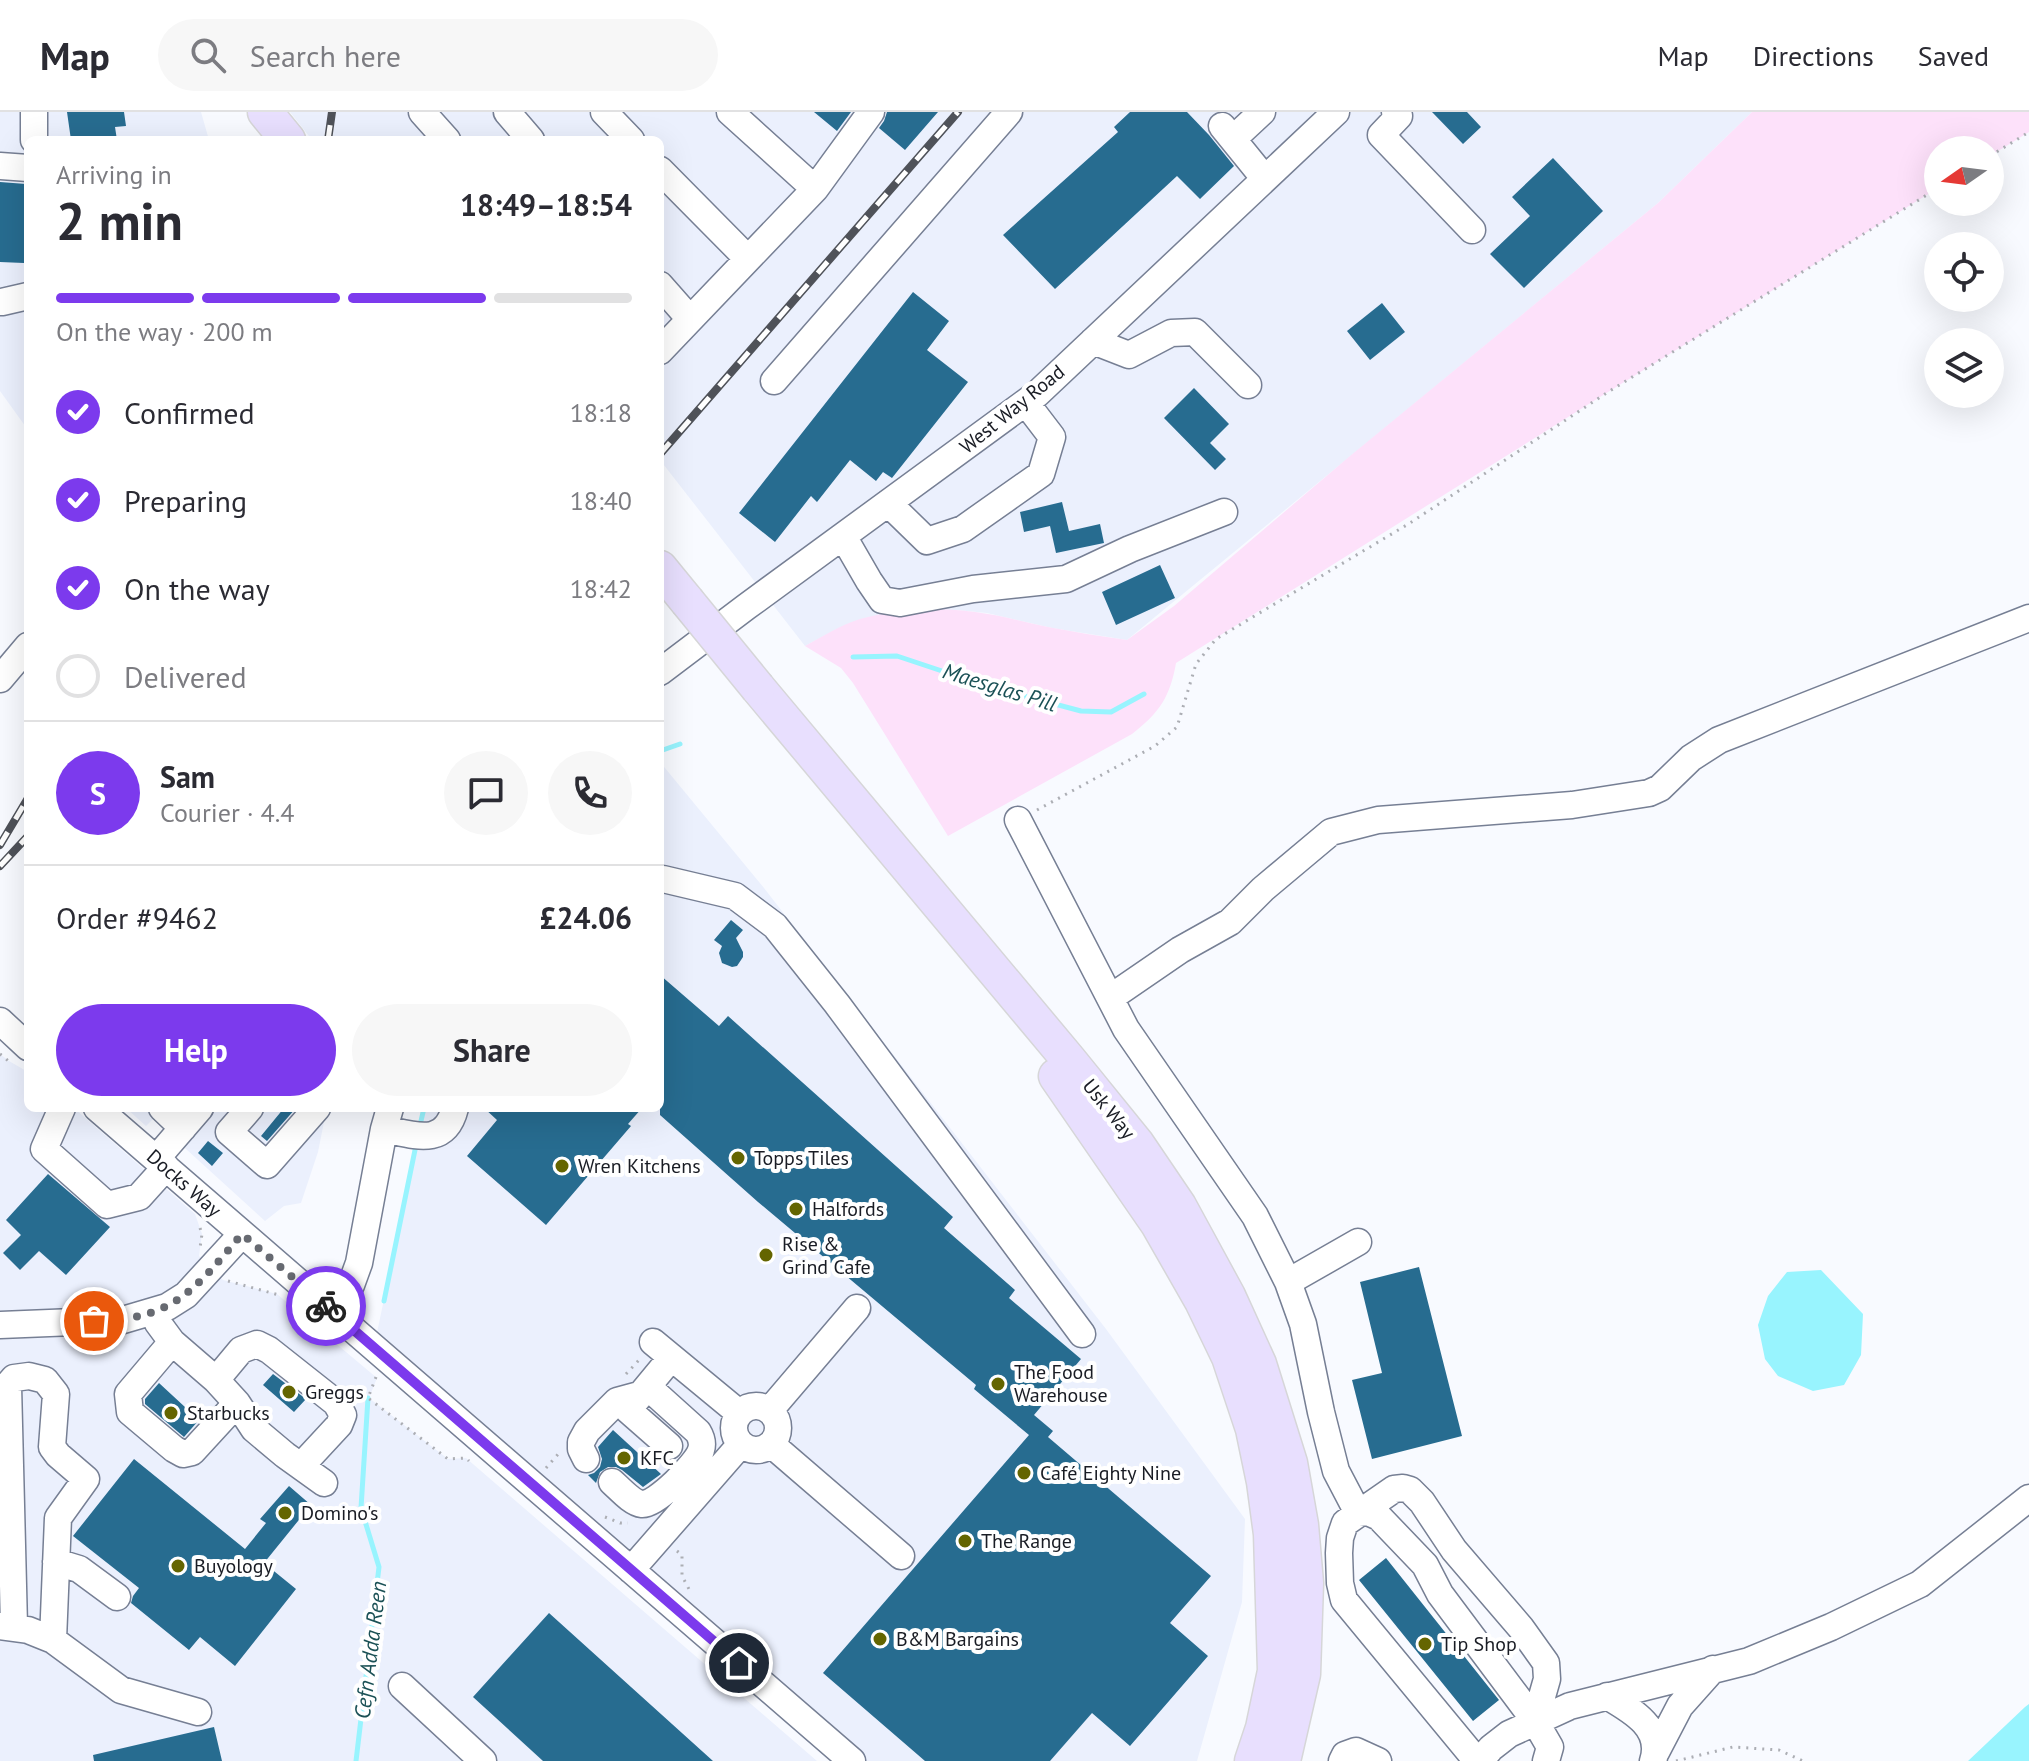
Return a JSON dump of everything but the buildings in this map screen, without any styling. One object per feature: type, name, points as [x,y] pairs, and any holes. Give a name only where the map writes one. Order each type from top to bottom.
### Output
[{"type":"main road","points":[[265,112],[284,136]]},
{"type":"main road","points":[[287,112],[307,136]]},
{"type":"main road","name":"Usk Way","points":[[664,578],[674,602],[1069,1060],[1137,1144],[1179,1206],[1228,1296],[1259,1364],[1290,1463],[1301,1525],[1306,1583],[1303,1674],[1283,1761]]},
{"type":"main road","name":"Usk Way","points":[[750,692],[1058,1079],[1158,1224],[1202,1301],[1229,1357],[1253,1429],[1271,1534],[1275,1671],[1263,1728],[1252,1761]]},
{"type":"street","points":[[34,112],[34,136]]},
{"type":"street","points":[[422,112],[443,136]]},
{"type":"street","points":[[507,112],[528,136]]},
{"type":"street","points":[[604,112],[627,136]]},
{"type":"street","points":[[730,112],[815,189]]},
{"type":"street","points":[[664,347],[815,189],[871,112]]},
{"type":"street","points":[[774,381],[1009,112]]},
{"type":"street","points":[[1262,112],[1228,132],[1265,179]]},
{"type":"street","name":"West Way Road","points":[[664,669],[1026,403],[1336,112]]},
{"type":"street","points":[[1395,112],[1399,116],[1381,135],[1472,230]]},
{"type":"street","points":[[0,166],[24,168]]},
{"type":"street","points":[[664,174],[748,259]]},
{"type":"street","points":[[664,290],[690,319]]},
{"type":"street","points":[[2,302],[24,297]]},
{"type":"street","points":[[1093,341],[1129,355],[1171,333],[1195,332],[1248,385]]},
{"type":"street","points":[[888,503],[927,541],[963,529],[1041,474],[1052,437],[1026,403]]},
{"type":"street","points":[[843,536],[882,600],[900,603],[973,589],[1066,579],[1130,549],[1224,512]]},
{"type":"street","points":[[1110,998],[1180,950],[1230,922],[1263,889],[1331,832],[1378,820],[1572,805],[1649,793],[1660,788],[1691,758],[1719,740],[2029,618]]},
{"type":"street","points":[[0,679],[24,651]]},
{"type":"street","points":[[1018,820],[1126,1029],[1255,1216],[1288,1282],[1303,1324],[1336,1471],[1358,1513]]},
{"type":"street","points":[[664,879],[735,896],[775,926],[837,1004],[1082,1334]]},
{"type":"street","points":[[0,1021],[24,1043]]},
{"type":"street","points":[[60,1112],[44,1149],[107,1205],[139,1197],[192,1117],[222,1140],[246,1112]]},
{"type":"street","name":"Docks Way","points":[[102,1112],[852,1761]]},
{"type":"street","points":[[229,1132],[267,1165],[313,1112]]},
{"type":"street","points":[[330,1309],[351,1285],[359,1263],[387,1119],[424,1137],[446,1129],[454,1112]]},
{"type":"street","points":[[0,1325],[123,1320],[167,1307],[186,1295],[242,1234]]},
{"type":"street","points":[[1288,1282],[1358,1242]]},
{"type":"street","points":[[770,1410],[857,1308]]},
{"type":"street","points":[[153,1312],[172,1342],[216,1380],[237,1403],[254,1429],[324,1483]]},
{"type":"street","points":[[172,1342],[128,1394],[130,1412],[183,1454],[192,1452],[237,1403]]},
{"type":"street","points":[[216,1380],[241,1350],[257,1344],[336,1403],[343,1415],[339,1425],[301,1466]]},
{"type":"street","points":[[669,1446],[628,1410],[645,1391],[662,1350],[739,1413]]},
{"type":"street","points":[[53,1640],[58,1518],[86,1479],[52,1447],[56,1394],[45,1380],[29,1376],[14,1378],[8,1385],[7,1626],[53,1640],[121,1690],[198,1712]]},
{"type":"street","points":[[586,1459],[581,1442],[587,1431],[617,1401],[645,1391]]},
{"type":"street","points":[[612,1482],[638,1503],[647,1505],[695,1461],[701,1450],[702,1440],[698,1432],[645,1391]]},
{"type":"street","points":[[757,1405],[770,1410],[778,1423],[776,1438],[766,1447],[753,1450],[741,1444],[736,1439],[733,1426],[739,1413],[757,1405]]},
{"type":"street","points":[[631,1570],[741,1444]]},
{"type":"street","points":[[771,1444],[901,1556]]},
{"type":"street","points":[[1535,1721],[1547,1679],[1546,1663],[1521,1628],[1454,1550],[1415,1494],[1403,1488],[1394,1489],[1345,1523],[1339,1553],[1344,1600],[1478,1761],[1509,1734],[1570,1706],[1749,1661],[1831,1627],[1920,1584],[2029,1498]]},
{"type":"street","points":[[1358,1513],[1368,1512],[1379,1517],[1425,1565],[1440,1594],[1535,1721],[1550,1747],[1546,1761]]},
{"type":"street","points":[[56,1562],[79,1569],[117,1597]]},
{"type":"street","points":[[1661,1758],[1680,1706],[1713,1669]]},
{"type":"street","points":[[402,1686],[483,1761]]},
{"type":"street","points":[[1607,1696],[1638,1714],[1652,1734],[1661,1758]]},
{"type":"street","points":[[1342,1761],[1345,1755],[1356,1751],[1378,1761]]},
{"type":"path","points":[[2004,147],[2029,132]]},
{"type":"path","points":[[1018,820],[1155,746],[1177,727],[1196,664],[1216,639],[1410,523],[1608,392],[1924,197]]},
{"type":"path","points":[[198,1224],[202,1234],[199,1256],[223,1280],[277,1294],[288,1303]]},
{"type":"path","points":[[377,1378],[368,1398],[448,1459],[466,1458],[476,1467]]},
{"type":"path","points":[[1661,1758],[1733,1747],[1779,1750],[1803,1761]]},
{"type":"shaded area","points":[[0,112],[201,112],[208,136],[24,136],[24,424],[0,391]]},
{"type":"shaded area","points":[[290,112],[1752,112],[1658,203],[1127,640],[1052,628],[987,613],[927,610],[859,620],[805,646],[664,465],[664,136],[309,136]]},
{"type":"shaded area","points":[[1752,112],[2029,112],[2029,132],[2004,147],[2004,136],[1924,136],[1924,197],[1176,663],[1171,685],[1162,703],[1132,734],[948,836],[853,683],[841,668],[805,646],[860,619],[924,609],[972,611],[1127,640],[1174,606],[1350,456],[1658,203]]},
{"type":"shaded area","points":[[664,767],[764,888],[1106,1329],[1245,1519],[1242,1602],[1197,1761],[852,1761],[374,1347],[423,1112],[664,1112]]},
{"type":"shaded area","points":[[0,1054],[24,1070],[24,1112],[79,1112],[195,1214],[202,1234],[199,1256],[223,1280],[277,1294],[377,1378],[369,1398],[448,1459],[466,1458],[817,1761],[0,1761]]},
{"type":"shaded area","points":[[130,1112],[328,1112],[301,1203],[284,1206],[265,1221],[153,1119],[146,1126]]},
{"type":"water","points":[[1821,1270],[1863,1314],[1861,1355],[1844,1385],[1813,1391],[1778,1376],[1765,1359],[1758,1325],[1768,1296],[1787,1272]]},
{"type":"water","points":[[2029,1704],[2029,1761],[1968,1761],[2025,1707]]},
{"type":"waterway","name":"Maesglas Pill","points":[[853,657],[897,656],[987,686],[1081,711],[1111,712],[1144,694]]},
{"type":"waterway","points":[[664,750],[680,744]]},
{"type":"waterway","points":[[421,1121],[423,1112]]},
{"type":"waterway","points":[[384,1301],[415,1150]]},
{"type":"waterway","name":"Cefn Adda Reen","points":[[356,1761],[379,1567],[361,1508],[368,1398]]},
{"type":"railway","points":[[329,136],[332,112]]},
{"type":"railway","points":[[664,449],[958,112]]},
{"type":"railway","points":[[0,845],[24,805]]},
{"type":"railway","points":[[0,866],[24,840]]},
{"type":"way so far","points":[[94,1321],[123,1320],[167,1307],[186,1295],[208,1274],[242,1234],[326,1306]]},
{"type":"place","name":"Topps Tiles","points":[[738,1158]]},
{"type":"place","name":"Wren Kitchens","points":[[562,1166]]},
{"type":"place","name":"Halfords","points":[[796,1209]]},
{"type":"place","name":"Rise & Grind Cafe","points":[[766,1255]]},
{"type":"place","name":"The Food Warehouse","points":[[998,1384]]},
{"type":"place","name":"Greggs","points":[[289,1392]]},
{"type":"place","name":"Starbucks","points":[[171,1413]]},
{"type":"place","name":"KFC","points":[[624,1458]]},
{"type":"place","name":"Café Eighty Nine","points":[[1024,1473]]},
{"type":"place","name":"Domino's","points":[[285,1513]]},
{"type":"place","name":"The Range","points":[[965,1541]]},
{"type":"place","name":"Buyology","points":[[178,1566]]},
{"type":"place","name":"B&M Bargains","points":[[880,1639]]},
{"type":"place","name":"Tip Shop","points":[[1425,1644]]},
{"type":"route","points":[[326,1306],[739,1663]]}]
